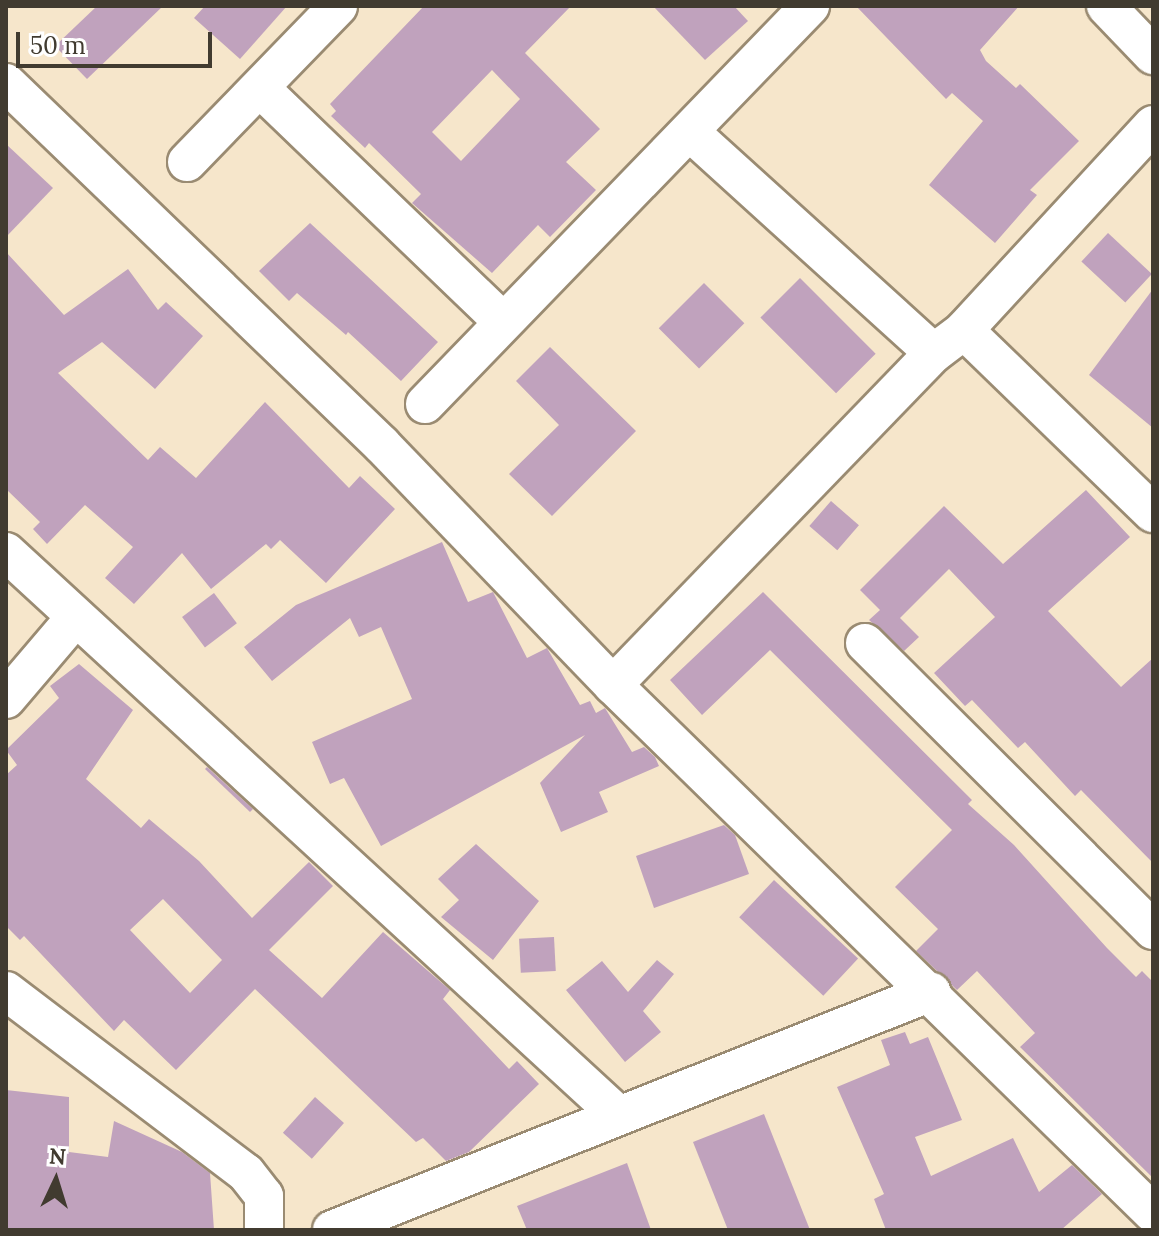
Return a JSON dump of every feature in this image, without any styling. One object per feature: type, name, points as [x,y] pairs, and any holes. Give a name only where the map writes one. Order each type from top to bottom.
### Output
[{"type":"street","points":[[187,162],[338,6]]},
{"type":"street","points":[[425,404],[810,6]]},
{"type":"street","points":[[1106,6],[1153,55]]},
{"type":"street","points":[[6,83],[382,445],[613,685],[931,992],[1153,1213]]},
{"type":"street","points":[[261,89],[502,321]]},
{"type":"street","points":[[613,685],[949,341],[1153,125]]},
{"type":"street","points":[[690,132],[949,341],[1153,513]]},
{"type":"street","points":[[6,552],[75,618],[352,865],[618,1115]]},
{"type":"street","points":[[6,699],[75,618]]},
{"type":"street","points":[[865,643],[1153,930]]},
{"type":"street","points":[[6,991],[246,1173],[264,1196],[264,1230]]},
{"type":"street","points":[[332,1230],[931,992]]},
{"type":"building","points":[[97,6],[163,6],[87,79],[55,46]]},
{"type":"building","points":[[205,6],[287,6],[240,59],[194,18]]},
{"type":"building","points":[[424,6],[571,6],[525,53],[600,129],[566,162],[596,190],[550,237],[538,225],[492,273],[412,203],[421,194],[369,143],[365,148],[331,116],[336,111],[330,104]],"holes":[[[492,70],[520,99],[461,161],[432,132]]]},
{"type":"building","points":[[653,6],[734,6],[748,21],[705,60]]},
{"type":"building","points":[[856,6],[1019,6],[980,50],[986,61],[1016,88],[1020,84],[1079,141],[1030,190],[1037,195],[995,243],[929,185],[983,121],[952,93],[946,99]]},
{"type":"building","points":[[6,144],[53,188],[6,237]]},
{"type":"building","points":[[310,223],[438,342],[401,381],[348,332],[346,335],[297,293],[289,301],[259,271]]},
{"type":"building","points":[[1108,233],[1152,274],[1125,302],[1081,262]]},
{"type":"building","points":[[6,252],[64,315],[128,269],[158,310],[166,302],[203,336],[155,389],[102,342],[58,373],[148,460],[160,447],[196,478],[265,402],[349,488],[360,476],[395,509],[326,583],[280,540],[271,549],[266,544],[211,589],[182,553],[134,604],[105,578],[133,547],[85,505],[47,544],[33,529],[40,522],[6,489]]},
{"type":"building","points":[[800,278],[876,354],[836,393],[760,318]]},
{"type":"building","points":[[704,283],[744,323],[699,369],[659,328]]},
{"type":"building","points":[[1153,289],[1153,428],[1089,375]]},
{"type":"building","points":[[550,347],[636,431],[552,516],[509,474],[559,425],[516,381]]},
{"type":"building","points":[[1086,490],[1130,537],[1048,611],[1121,687],[1153,658],[1153,863],[1081,790],[1075,796],[1025,742],[1018,748],[972,700],[965,706],[934,673],[995,617],[949,569],[900,618],[919,637],[904,651],[869,620],[880,610],[860,590],[944,506],[1003,564]]},
{"type":"building","points":[[831,501],[859,525],[837,550],[809,526]]},
{"type":"building","points":[[442,542],[468,602],[493,592],[527,658],[547,648],[580,705],[590,701],[596,713],[605,708],[632,752],[644,747],[655,757],[659,766],[599,792],[608,812],[561,832],[540,783],[585,735],[381,846],[344,778],[330,784],[312,742],[412,699],[381,627],[359,637],[350,618],[272,681],[244,647],[296,605]]},
{"type":"building","points":[[763,592],[972,800],[968,804],[1014,845],[1136,977],[1142,971],[1153,982],[1153,1178],[1020,1047],[1035,1033],[977,971],[957,990],[916,951],[938,929],[895,887],[952,830],[770,650],[702,715],[670,680]]},
{"type":"building","points":[[214,593],[237,623],[205,647],[182,617]]},
{"type":"building","points":[[79,664],[133,710],[86,779],[141,828],[149,819],[199,861],[252,918],[309,862],[333,886],[269,950],[322,998],[383,932],[450,990],[443,999],[509,1069],[517,1061],[539,1084],[469,1152],[446,1161],[423,1138],[416,1142],[255,989],[176,1070],[124,1020],[114,1031],[24,936],[20,940],[6,926],[6,775],[17,765],[6,750],[59,698],[50,686]],"holes":[[[163,899],[222,960],[190,993],[130,930]]]},
{"type":"building","points":[[207,767],[253,809],[250,812],[205,769]]},
{"type":"building","points":[[724,825],[735,835],[749,874],[654,908],[636,856]]},
{"type":"building","points":[[476,844],[539,901],[493,960],[441,917],[459,900],[438,879]]},
{"type":"building","points":[[774,880],[858,958],[823,996],[739,917]]},
{"type":"building","points":[[554,937],[556,971],[521,973],[519,939]]},
{"type":"building","points":[[657,960],[674,974],[643,1011],[661,1032],[625,1062],[566,990],[602,961],[628,992]]},
{"type":"building","points":[[905,1032],[910,1044],[928,1037],[962,1120],[915,1137],[931,1176],[1013,1138],[1039,1192],[1072,1165],[1102,1194],[1061,1230],[886,1230],[874,1199],[884,1194],[837,1087],[890,1065],[881,1040]]},
{"type":"building","points":[[6,1090],[69,1097],[69,1152],[108,1157],[114,1121],[182,1152],[210,1173],[214,1230],[6,1230]]},
{"type":"building","points":[[315,1097],[344,1123],[312,1159],[283,1133]]},
{"type":"building","points":[[764,1114],[810,1230],[728,1230],[693,1142]]},
{"type":"building","points":[[627,1163],[651,1230],[527,1230],[517,1206]]}]
